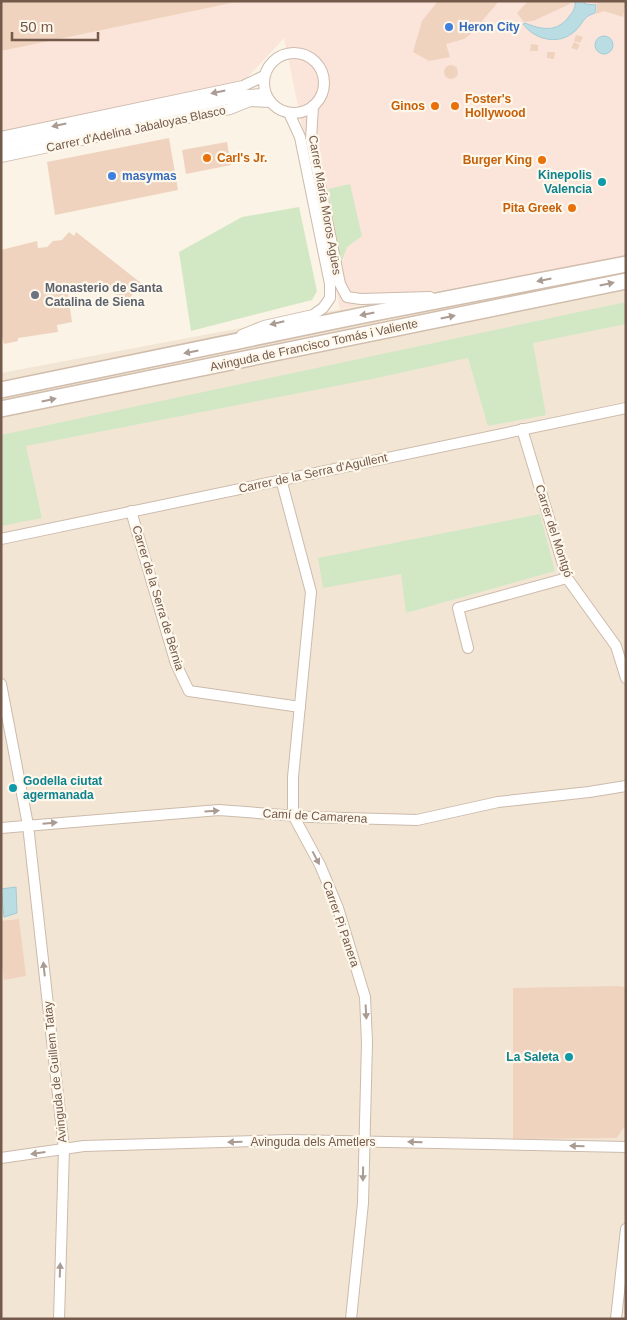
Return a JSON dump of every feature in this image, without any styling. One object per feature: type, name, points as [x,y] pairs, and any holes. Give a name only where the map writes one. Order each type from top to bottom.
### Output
[{"type":"main road","name":"Avinguda de Francisco Tomás i Valiente","points":[[1,390],[212,348],[359,316],[626,264]]},
{"type":"main road","name":"Avinguda de Francisco Tomás i Valiente","points":[[1,410],[626,281]]},
{"type":"street","points":[[297,52],[308,56],[316,62],[322,71],[324,84],[321,96],[313,106],[302,112],[289,112],[278,109],[268,98],[264,76],[268,66],[276,58],[286,53],[297,52]]},
{"type":"street","name":"Carrer d'Adelina Jabaloyas Blasco","points":[[1,137],[243,86],[264,76]]},
{"type":"street","name":"Carrer d'Adelina Jabaloyas Blasco","points":[[1,147],[247,95],[268,98]]},
{"type":"street","name":"Carrer d'Adelina Jabaloyas Blasco","points":[[1,157],[230,108],[268,98]]},
{"type":"street","name":"Carrer María Moros Agües","points":[[313,106],[311,140],[340,284],[347,297],[361,299],[471,295]]},
{"type":"street","name":"Carrer María Moros Agües","points":[[212,348],[264,326],[312,315],[323,308],[330,298],[330,284],[300,137],[289,112]]},
{"type":"street","name":"Carrer de la Serra d'Agullent","points":[[1,539],[626,408]]},
{"type":"street","name":"Carrer del Montgó","points":[[522,429],[567,578],[621,644],[626,678]]},
{"type":"street","name":"Carrer Pi Panera","points":[[281,479],[311,592],[294,776],[293,815],[320,865],[338,908],[365,997],[367,1042],[363,1204],[352,1319]]},
{"type":"street","name":"Carrer de la Serra de Bèrnia","points":[[131,511],[176,664],[189,690],[300,707]]},
{"type":"street","points":[[468,648],[458,608],[567,578]]},
{"type":"street","name":"Avinguda de Guillem Tatay","points":[[1,684],[4,718],[28,825],[64,1149],[59,1319]]},
{"type":"street","name":"Camí de Camarena","points":[[1,828],[219,810],[310,817],[417,820],[498,802],[626,786]]},
{"type":"street","name":"Avinguda dels Ametlers","points":[[1,1158],[84,1146],[289,1140],[626,1147]]},
{"type":"street","points":[[616,1319],[626,1229]]},
{"type":"shaded area","name":"Heron City","points":[[1,1],[626,1],[626,256],[340,309],[284,38],[243,82],[1,132]]},
{"type":"shaded area","points":[[626,256],[626,1319],[1,1319],[1,373]]},
{"type":"green space","points":[[350,184],[362,236],[347,247],[341,263],[328,189]]},
{"type":"green space","points":[[299,207],[317,291],[312,300],[191,331],[179,252],[242,217]]},
{"type":"green space","points":[[626,302],[626,324],[533,343],[546,415],[488,426],[468,358],[372,379],[26,446],[42,518],[1,526],[1,435]]},
{"type":"green space","points":[[540,514],[555,571],[406,613],[401,574],[323,588],[318,558]]},
{"type":"water","points":[[575,1],[584,1],[585,4],[596,5],[595,13],[585,18],[569,36],[555,40],[548,39],[534,34],[523,24],[547,28],[557,26],[572,13]]},
{"type":"water","points":[[604,36],[610,39],[613,45],[610,51],[604,54],[598,51],[595,45],[598,39]]},
{"type":"water","points":[[16,887],[17,913],[4,917],[1,889]]},
{"type":"building","points":[[1,1],[236,1],[236,2],[1,51]]},
{"type":"building","name":"Heron City","points":[[438,1],[499,1],[472,33],[464,39],[446,44],[450,57],[429,61],[413,52],[422,21]]},
{"type":"building","points":[[528,1],[569,1],[570,4],[533,21],[524,22],[517,13]]},
{"type":"building","points":[[586,1],[626,1],[623,17],[604,11],[596,14],[597,4]]},
{"type":"building","points":[[576,35],[583,37],[580,43],[574,41]]},
{"type":"building","points":[[574,42],[580,45],[577,50],[571,48]]},
{"type":"building","points":[[531,44],[538,45],[538,51],[530,51]]},
{"type":"building","points":[[547,52],[555,52],[554,59],[547,58]]},
{"type":"building","points":[[451,65],[456,67],[458,72],[456,77],[451,79],[446,77],[444,72],[446,67]]},
{"type":"building","name":"masymas","points":[[169,138],[178,190],[55,215],[47,162]]},
{"type":"building","name":"Carl's Jr.","points":[[227,142],[231,165],[186,174],[182,150]]},
{"type":"building","name":"Monasterio de Santa Catalina de Siena","points":[[69,232],[74,236],[76,232],[141,283],[126,303],[101,284],[67,287],[72,322],[57,325],[58,332],[18,338],[18,341],[4,344],[1,331],[1,250],[37,241],[38,248],[47,247],[53,241],[62,240]]},
{"type":"building","points":[[19,919],[26,976],[4,980],[1,953],[1,921]]},
{"type":"building","name":"La Saleta","points":[[626,987],[626,1126],[617,1138],[513,1139],[513,988]]},
{"type":"place","name":"Heron City","points":[[449,27]]},
{"type":"place","name":"Ginos","points":[[435,106]]},
{"type":"place","name":"Foster's Hollywood","points":[[455,106]]},
{"type":"place","name":"Carl's Jr.","points":[[207,158]]},
{"type":"place","name":"Burger King","points":[[542,160]]},
{"type":"place","name":"masymas","points":[[112,176]]},
{"type":"place","name":"Kinepolis Valencia","points":[[602,182]]},
{"type":"place","name":"Pita Greek","points":[[572,208]]},
{"type":"place","name":"Monasterio de Santa Catalina de Siena","points":[[35,295]]},
{"type":"place","name":"Godella ciutat agermanada","points":[[13,788]]},
{"type":"place","name":"La Saleta","points":[[569,1057]]}]
